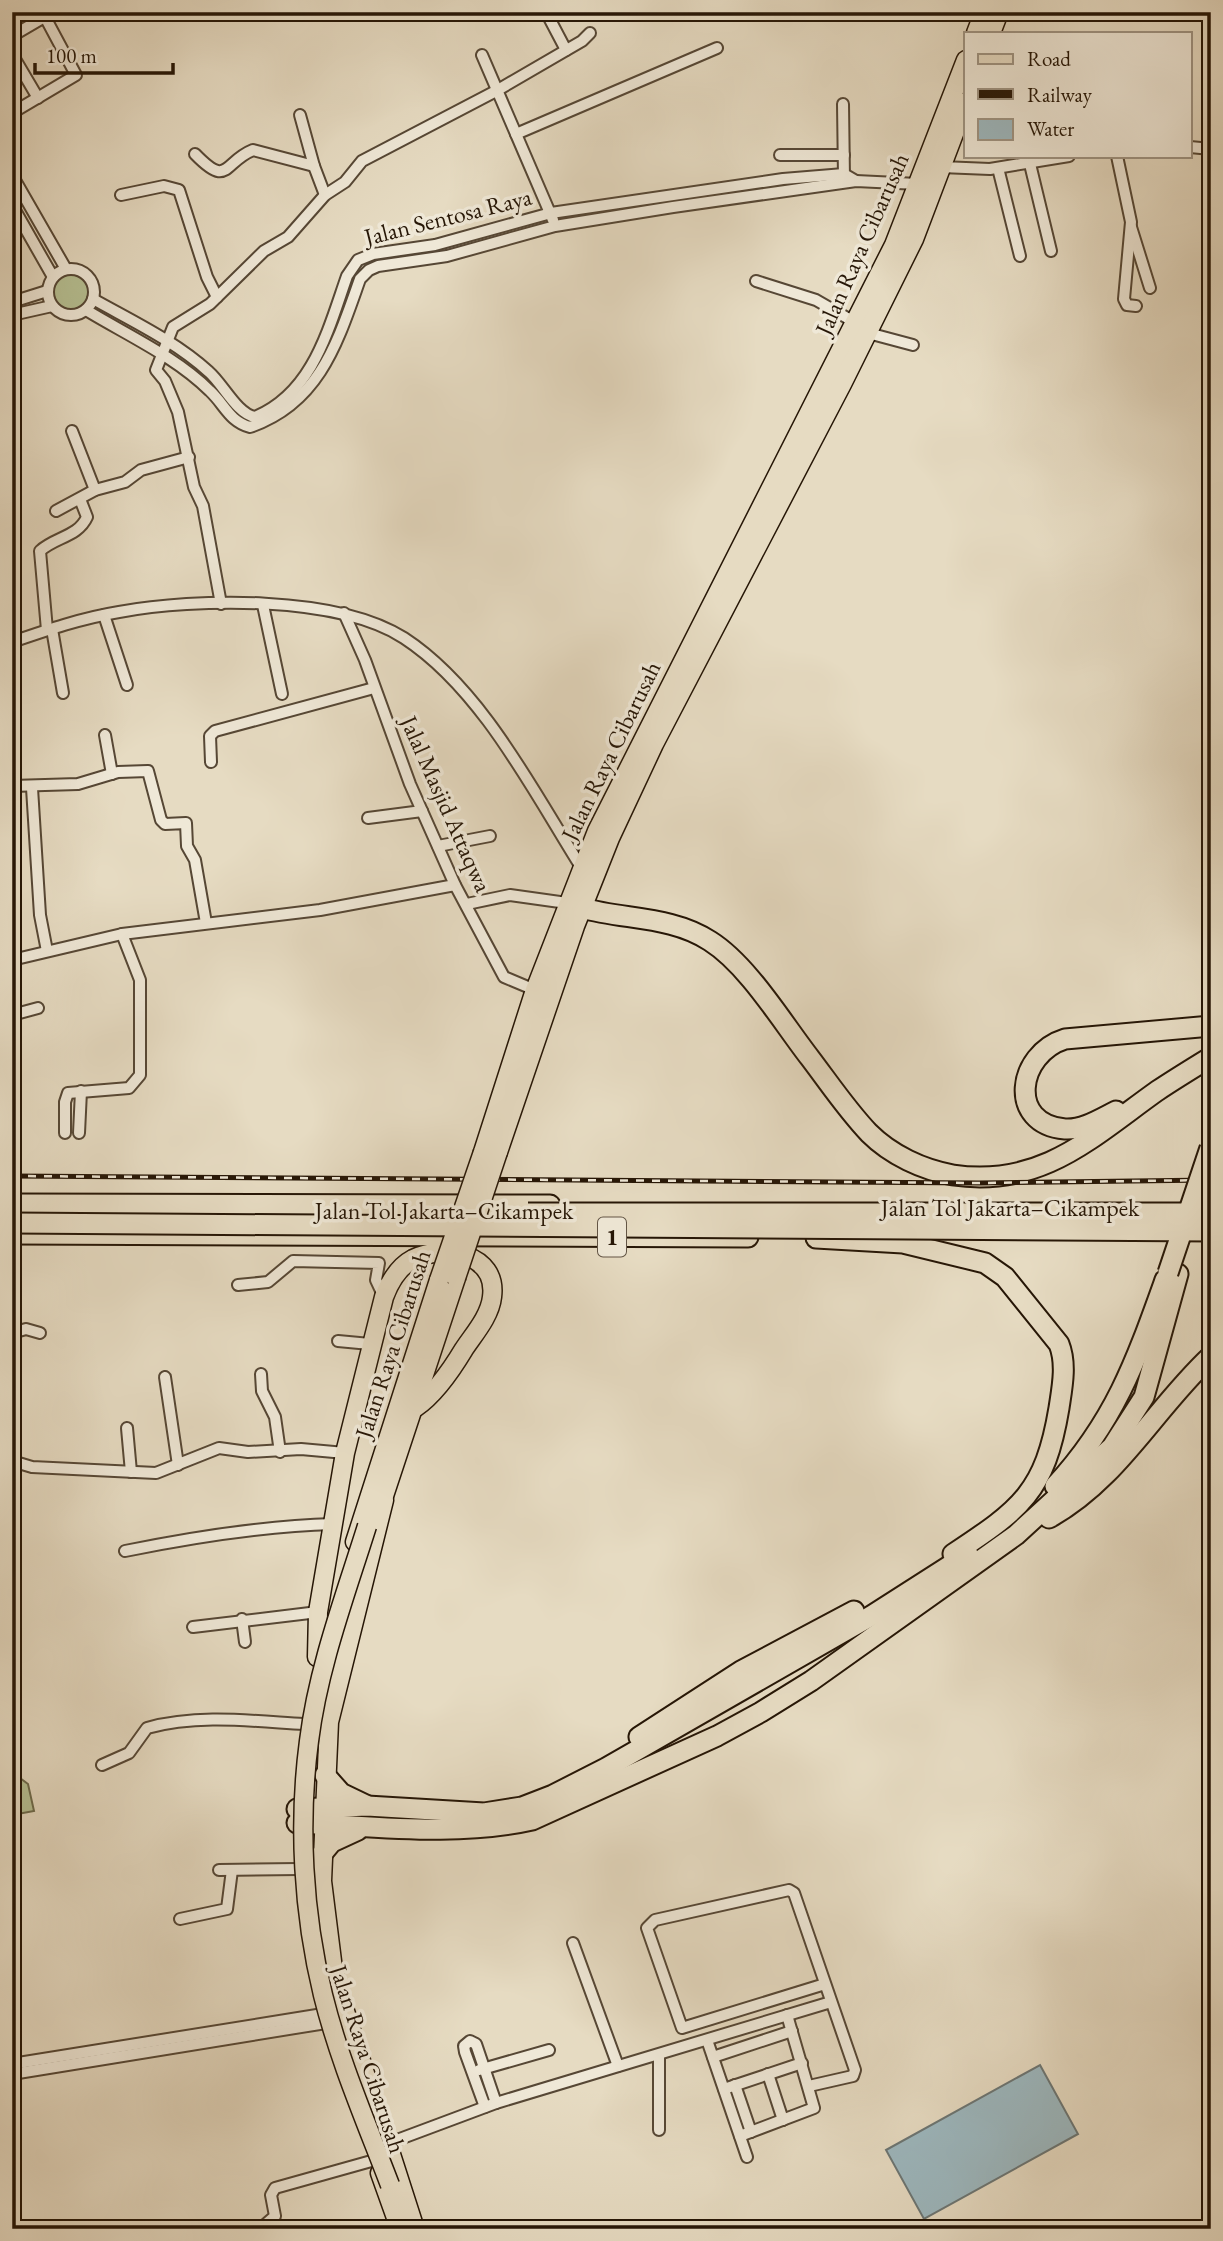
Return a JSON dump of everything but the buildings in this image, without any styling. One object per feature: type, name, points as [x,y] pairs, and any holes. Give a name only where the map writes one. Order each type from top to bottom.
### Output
[{"type":"highway","points":[[575,906],[610,916],[670,923],[715,945],[756,988],[870,1133],[895,1152],[939,1172],[966,1177],[1010,1175],[1054,1162],[1089,1143],[1158,1091],[1211,1057]]},
{"type":"highway","points":[[1158,1091],[1092,1124],[1064,1129],[1037,1116],[1026,1097],[1024,1084],[1030,1066],[1038,1054],[1053,1043],[1065,1039],[1211,1026]]},
{"type":"highway","points":[[1017,1535],[1112,1447],[1144,1397],[1173,1274],[1210,1147]]},
{"type":"highway","points":[[325,1782],[367,1806],[484,1813],[522,1807],[589,1777],[871,1616],[994,1536],[1046,1496],[1092,1441],[1124,1389],[1173,1274],[1211,1172]]},
{"type":"highway","name":"Jalan Tol Jakarta–Cikampek","points":[[12,1204],[1211,1205]]},
{"type":"highway","name":"1","points":[[12,1212],[1211,1213]]},
{"type":"highway","name":"1","points":[[12,1223],[1211,1232]]},
{"type":"highway","name":"Jalan Tol Jakarta–Cikampek","points":[[12,1234],[816,1238],[851,1232],[1211,1232]]},
{"type":"highway","points":[[589,1777],[623,1748],[730,1678],[874,1600],[984,1533],[1028,1497],[1046,1464],[1053,1443],[1061,1395],[1063,1356],[1054,1334],[1005,1277],[985,1263],[934,1249],[903,1243],[816,1238]]},
{"type":"highway","points":[[297,1822],[366,1827],[514,1824],[577,1801],[718,1736],[811,1681],[1017,1535],[1051,1517],[1095,1486],[1118,1464],[1211,1356]]},
{"type":"highway","points":[[323,1822],[367,1806]]},
{"type":"highway","points":[[322,1854],[336,1839],[366,1827]]},
{"type":"main road","points":[[976,32],[984,12]]},
{"type":"main road","points":[[991,32],[999,12]]},
{"type":"main road","name":"Jalan Raya Cibarusah","points":[[862,328],[964,65]]},
{"type":"main road","name":"Jalan Raya Cibarusah","points":[[400,2229],[324,2018],[304,1929],[297,1822],[298,1786],[304,1724],[317,1657],[377,1496],[490,1152],[575,906],[630,761],[862,328],[914,239],[964,107]]},
{"type":"main road","name":"Jalan Raya Cibarusah","points":[[490,1152],[535,990],[575,906]]},
{"type":"main road","points":[[317,1657],[318,1612],[345,1453],[370,1344],[384,1297],[401,1268],[427,1254],[453,1252],[472,1257],[482,1265],[493,1295],[483,1321],[454,1364],[425,1401],[416,1407]]},
{"type":"main road","name":"Jalan Raya Cibarusah","points":[[406,2229],[335,2018],[310,1889],[314,1748],[331,1661],[377,1496],[416,1407],[448,1279]]},
{"type":"main road","name":"Jalan Raya Cibarusah","points":[[377,1496],[329,1722],[322,1854],[324,1917],[334,1977],[415,2229]]},
{"type":"main road","points":[[298,1786],[310,1795],[325,1782]]},
{"type":"main road","name":"Jalan Raya Cibarusah","points":[[392,2184],[415,2229]]},
{"type":"street","points":[[546,12],[566,50]]},
{"type":"street","points":[[12,36],[49,15],[76,75],[12,113]]},
{"type":"street","points":[[221,604],[203,506],[194,487],[173,396],[156,370],[164,356],[166,340],[176,324],[188,320],[217,297],[264,251],[288,237],[325,195],[345,182],[357,165],[373,152],[496,91],[590,33]]},
{"type":"street","points":[[516,134],[717,48]]},
{"type":"street","points":[[12,54],[38,98]]},
{"type":"street","points":[[482,55],[555,226]]},
{"type":"street","points":[[844,104],[844,155],[848,180]]},
{"type":"street","points":[[300,114],[313,166],[325,195]]},
{"type":"street","points":[[1192,147],[1210,149],[1211,167]]},
{"type":"street","points":[[195,154],[211,170],[218,171],[237,163],[253,150],[313,166]]},
{"type":"street","points":[[779,155],[844,155]]},
{"type":"street","points":[[941,167],[998,168],[1059,158]]},
{"type":"street","points":[[1117,158],[1131,228],[1150,288]]},
{"type":"street","points":[[1030,164],[1051,251]]},
{"type":"street","points":[[998,168],[1020,256]]},
{"type":"street","points":[[12,175],[66,269]]},
{"type":"street","name":"Jalan Sentosa Raya","points":[[93,299],[166,340],[209,372],[245,415],[255,417],[293,390],[316,362],[346,276],[358,260],[373,254],[435,245],[551,213],[783,179],[918,184]]},
{"type":"street","name":"Jalan Sentosa Raya","points":[[86,310],[198,379],[237,422],[250,427],[288,405],[325,370],[360,279],[369,270],[447,256],[555,226],[848,180]]},
{"type":"street","points":[[121,195],[164,186],[180,190],[204,266],[217,297]]},
{"type":"street","points":[[12,205],[53,277]]},
{"type":"street","points":[[1131,228],[1124,292],[1127,305],[1136,306]]},
{"type":"street","points":[[66,269],[86,274],[94,287],[93,299],[86,310],[65,315],[52,306],[47,291],[53,277],[66,269]]},
{"type":"street","points":[[756,281],[816,300],[862,328],[914,345]]},
{"type":"street","points":[[12,302],[47,291]]},
{"type":"street","points":[[12,315],[52,306]]},
{"type":"street","points":[[72,431],[95,490]]},
{"type":"street","points":[[57,511],[95,490],[125,482],[141,470],[189,457]]},
{"type":"street","points":[[63,693],[50,630],[40,551],[71,535],[84,523],[86,512],[80,499]]},
{"type":"street","points":[[12,642],[104,615],[151,608],[221,604],[263,605],[344,613],[404,638],[431,660],[464,694],[508,748],[589,869]]},
{"type":"street","points":[[263,605],[282,694]]},
{"type":"street","name":"Jalal Masjid Attaqwa","points":[[344,613],[422,811],[455,885],[504,977],[535,990]]},
{"type":"street","points":[[104,615],[127,685]]},
{"type":"street","points":[[211,762],[210,742],[215,731],[374,688]]},
{"type":"street","points":[[105,735],[112,774]]},
{"type":"street","points":[[12,786],[32,788],[78,784],[112,774],[142,769],[148,771],[161,820],[165,824],[186,823],[187,846],[195,860],[206,923]]},
{"type":"street","points":[[32,788],[40,915],[47,951]]},
{"type":"street","points":[[368,818],[422,811]]},
{"type":"street","points":[[438,846],[490,836]]},
{"type":"street","points":[[12,960],[122,934],[320,911],[455,885]]},
{"type":"street","points":[[467,904],[510,895],[575,906]]},
{"type":"street","points":[[65,1133],[65,1097],[68,1093],[129,1088],[140,1075],[140,980],[122,934]]},
{"type":"street","points":[[12,1015],[38,1008]]},
{"type":"street","points":[[79,1133],[81,1091]]},
{"type":"street","points":[[238,1285],[268,1282],[293,1261],[358,1260],[379,1263],[376,1280],[384,1297]]},
{"type":"street","points":[[12,1333],[26,1329],[40,1333]]},
{"type":"street","points":[[338,1341],[370,1344]]},
{"type":"street","points":[[261,1374],[262,1391],[275,1417],[280,1452]]},
{"type":"street","points":[[165,1377],[178,1465]]},
{"type":"street","points":[[127,1428],[131,1472]]},
{"type":"street","points":[[12,1461],[32,1467],[156,1473],[219,1448],[280,1452],[301,1449],[345,1453]]},
{"type":"street","points":[[125,1550],[201,1536],[287,1525],[333,1524]]},
{"type":"street","points":[[193,1627],[242,1619],[318,1612]]},
{"type":"street","points":[[242,1619],[244,1642]]},
{"type":"street","points":[[102,1765],[129,1754],[143,1731],[176,1721],[235,1720],[304,1724]]},
{"type":"street","points":[[219,1870],[299,1869]]},
{"type":"street","points":[[180,1919],[227,1909],[232,1870]]},
{"type":"street","points":[[808,2086],[855,2074],[825,1984],[792,1891],[655,1920],[648,1928],[682,2028],[825,1984]]},
{"type":"street","points":[[573,1943],[618,2066]]},
{"type":"street","points":[[389,2143],[491,2105],[831,2002]]},
{"type":"street","points":[[740,2136],[813,2110],[787,2015]]},
{"type":"street","points":[[12,2064],[324,2018]]},
{"type":"street","points":[[12,2074],[324,2018]]},
{"type":"street","points":[[713,2057],[792,2031]]},
{"type":"street","points":[[707,2040],[751,2132]]},
{"type":"street","points":[[470,2042],[476,2044],[485,2069],[491,2105],[473,2072],[464,2046],[470,2042]]},
{"type":"street","points":[[473,2072],[549,2050]]},
{"type":"street","points":[[659,2055],[659,2130]]},
{"type":"street","points":[[729,2087],[802,2063]]},
{"type":"street","points":[[768,2074],[783,2120]]},
{"type":"street","points":[[729,2087],[747,2157]]},
{"type":"street","points":[[260,2229],[275,2216],[271,2194],[275,2188],[375,2160]]},
{"type":"green space","points":[[72,273],[86,278],[91,292],[86,306],[72,311],[58,306],[53,292],[58,278]]},
{"type":"green space","points":[[12,1772],[28,1784],[34,1811],[12,1815]]},
{"type":"water","points":[[1040,2065],[1078,2134],[924,2219],[886,2150]]},
{"type":"railway","points":[[12,1176],[979,1183],[1211,1180]]}]
